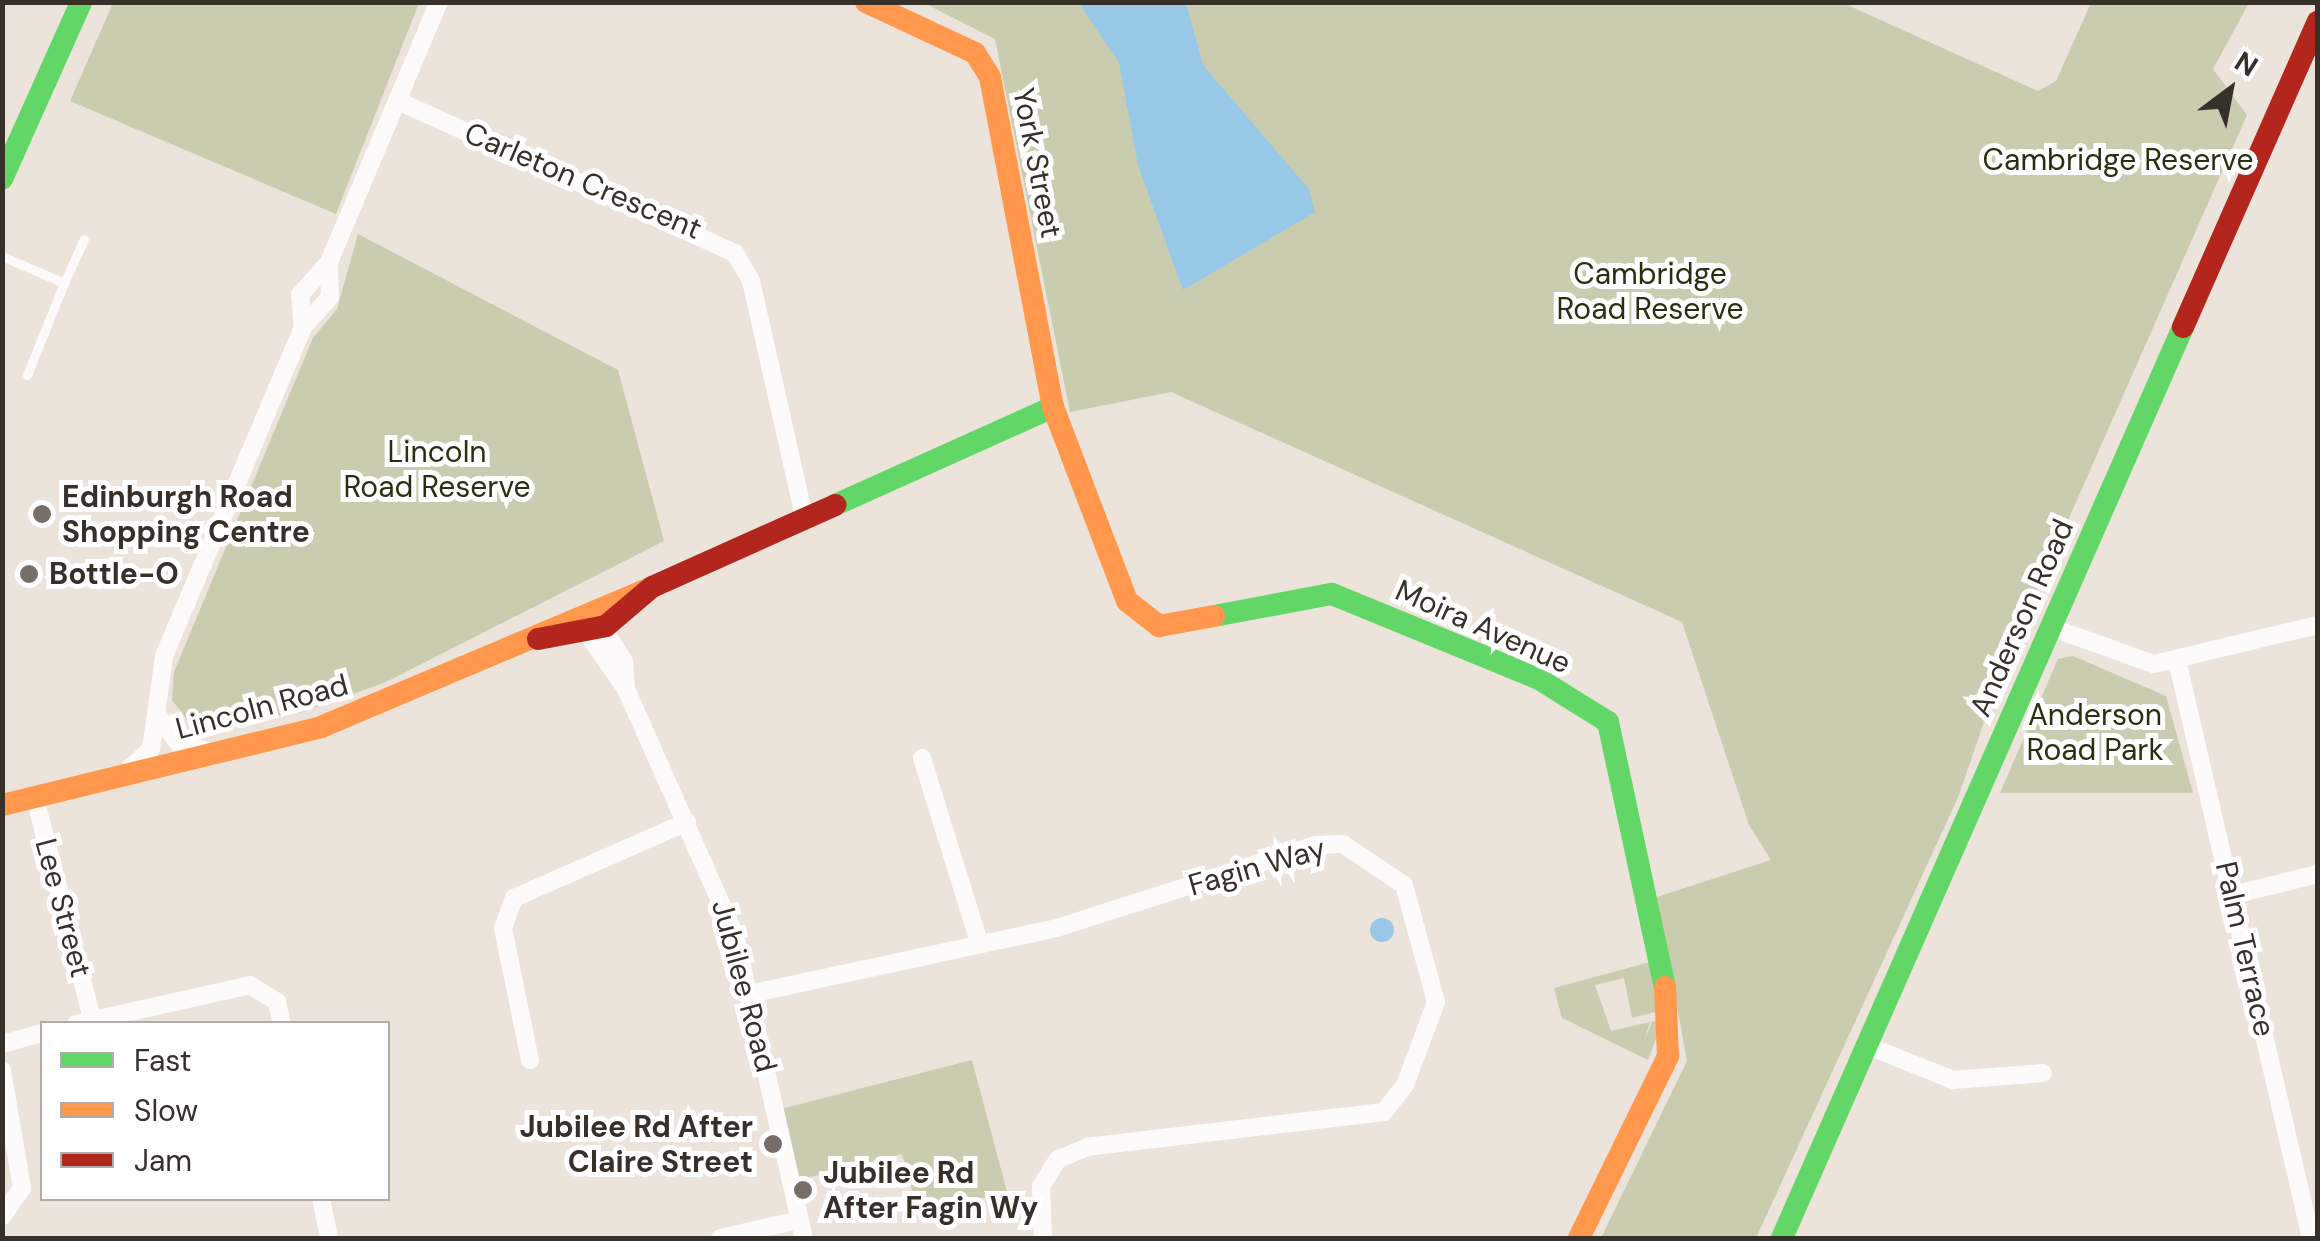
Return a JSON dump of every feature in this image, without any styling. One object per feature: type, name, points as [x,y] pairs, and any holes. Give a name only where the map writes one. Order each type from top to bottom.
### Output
[{"type":"street","points":[[58,50],[64,2]]},
{"type":"street","points":[[2,179],[81,2]]},
{"type":"street","points":[[303,327],[300,295],[330,262],[439,2]]},
{"type":"street","name":"York Street","points":[[866,2],[975,52],[990,77],[1053,406]]},
{"type":"street","name":"Anderson Road","points":[[1782,1238],[2318,21]]},
{"type":"street","name":"Carleton Crescent","points":[[398,101],[735,253],[751,281],[804,516]]},
{"type":"street","points":[[166,762],[154,690],[164,656],[303,327],[330,297],[330,262]]},
{"type":"street","name":"Lincoln Road","points":[[2,805],[321,727],[528,640],[595,624],[652,587],[1053,406]]},
{"type":"street","name":"Moira Avenue","points":[[1053,406],[1127,601],[1159,626],[1332,594],[1540,679],[1608,722],[1671,1016],[1668,1056],[1579,1238]]},
{"type":"street","name":"Jubilee Road","points":[[595,624],[736,935],[801,1229]]},
{"type":"street","points":[[2050,627],[2136,663],[2177,660],[2318,625]]},
{"type":"street","name":"Palm Terrace","points":[[2177,660],[2311,1238]]},
{"type":"street","points":[[161,729],[219,753]]},
{"type":"street","points":[[114,776],[146,757],[161,729]]},
{"type":"street","points":[[922,758],[979,942]]},
{"type":"street","name":"Lee Street","points":[[34,798],[84,1021]]},
{"type":"street","points":[[530,1060],[502,928],[514,898],[687,822]]},
{"type":"street","name":"Fagin Way","points":[[750,994],[979,942],[1342,844],[1404,885],[1436,1002],[1405,1086],[1384,1112],[1088,1147],[1058,1159],[1042,1186],[1043,1238]]},
{"type":"street","points":[[2233,895],[2318,874]]},
{"type":"street","points":[[84,1021],[250,985],[278,1002],[281,1021]]},
{"type":"street","points":[[2,1044],[40,1034]]},
{"type":"street","points":[[1868,1046],[1953,1080],[2043,1073]]},
{"type":"street","points":[[2,1070],[22,1188],[2,1217]]},
{"type":"street","points":[[321,1201],[329,1238]]},
{"type":"street","points":[[720,1238],[801,1229]]},
{"type":"lane","points":[[27,375],[84,239]]},
{"type":"lane","points":[[2,256],[64,283]]},
{"type":"green space","points":[[113,3],[419,3],[336,214],[70,101]]},
{"type":"green space","name":"Cambridge Road Reserve","points":[[924,3],[1843,3],[2038,91],[2056,81],[2091,3],[2249,3],[2213,69],[2247,115],[2001,672],[1959,795],[1756,1238],[1601,1238],[1687,1061],[1657,897],[1771,860],[1749,825],[1682,622],[1171,392],[1070,412],[995,39]]},
{"type":"green space","name":"Lincoln Road Reserve","points":[[358,234],[618,370],[664,541],[386,682],[303,712],[193,728],[172,700],[174,672],[313,338],[337,309]]},
{"type":"green space","name":"Anderson Road Park","points":[[2073,656],[2166,696],[2193,793],[2000,793],[2058,659]]},
{"type":"green space","points":[[1654,961],[1663,1010],[1632,1018],[1624,978],[1595,985],[1611,1031],[1650,1022],[1643,1045],[1652,1021],[1662,1023],[1648,1060],[1562,1018],[1554,988]]},
{"type":"green space","points":[[972,1060],[1007,1192],[919,1214],[902,1154],[791,1182],[777,1110]]},
{"type":"water","points":[[1079,3],[1186,3],[1203,65],[1309,189],[1315,212],[1183,290],[1138,165],[1119,63]]},
{"type":"water","points":[[1382,918],[1394,930],[1382,942],[1370,930]]},
{"type":"traffic: fast","points":[[2,179],[81,2]]},
{"type":"traffic: fast","points":[[1782,1238],[2183,327]]},
{"type":"traffic: fast","points":[[835,505],[1053,407]]},
{"type":"traffic: fast","points":[[1214,616],[1332,594],[1539,679],[1608,722],[1665,987]]},
{"type":"traffic: slow","points":[[866,2],[975,53],[990,77],[1053,407],[1127,601],[1159,626],[1214,616]]},
{"type":"traffic: slow","points":[[2,805],[321,727],[652,587]]},
{"type":"traffic: slow","points":[[1579,1238],[1668,1056],[1665,987]]},
{"type":"traffic: jam","points":[[2183,327],[2318,21]]},
{"type":"traffic: jam","points":[[538,639],[606,626],[652,587],[835,505]]},
{"type":"place","name":"Edinburgh Road Shopping Centre","points":[[42,514]]},
{"type":"place","name":"Bottle-O","points":[[29,574]]},
{"type":"place","name":"Jubilee Rd After Claire Street","points":[[773,1144]]},
{"type":"place","name":"Jubilee Rd After Fagin Wy","points":[[803,1190]]},
{"type":"park label","name":"Cambridge Reserve","points":[[2118,160]]}]
